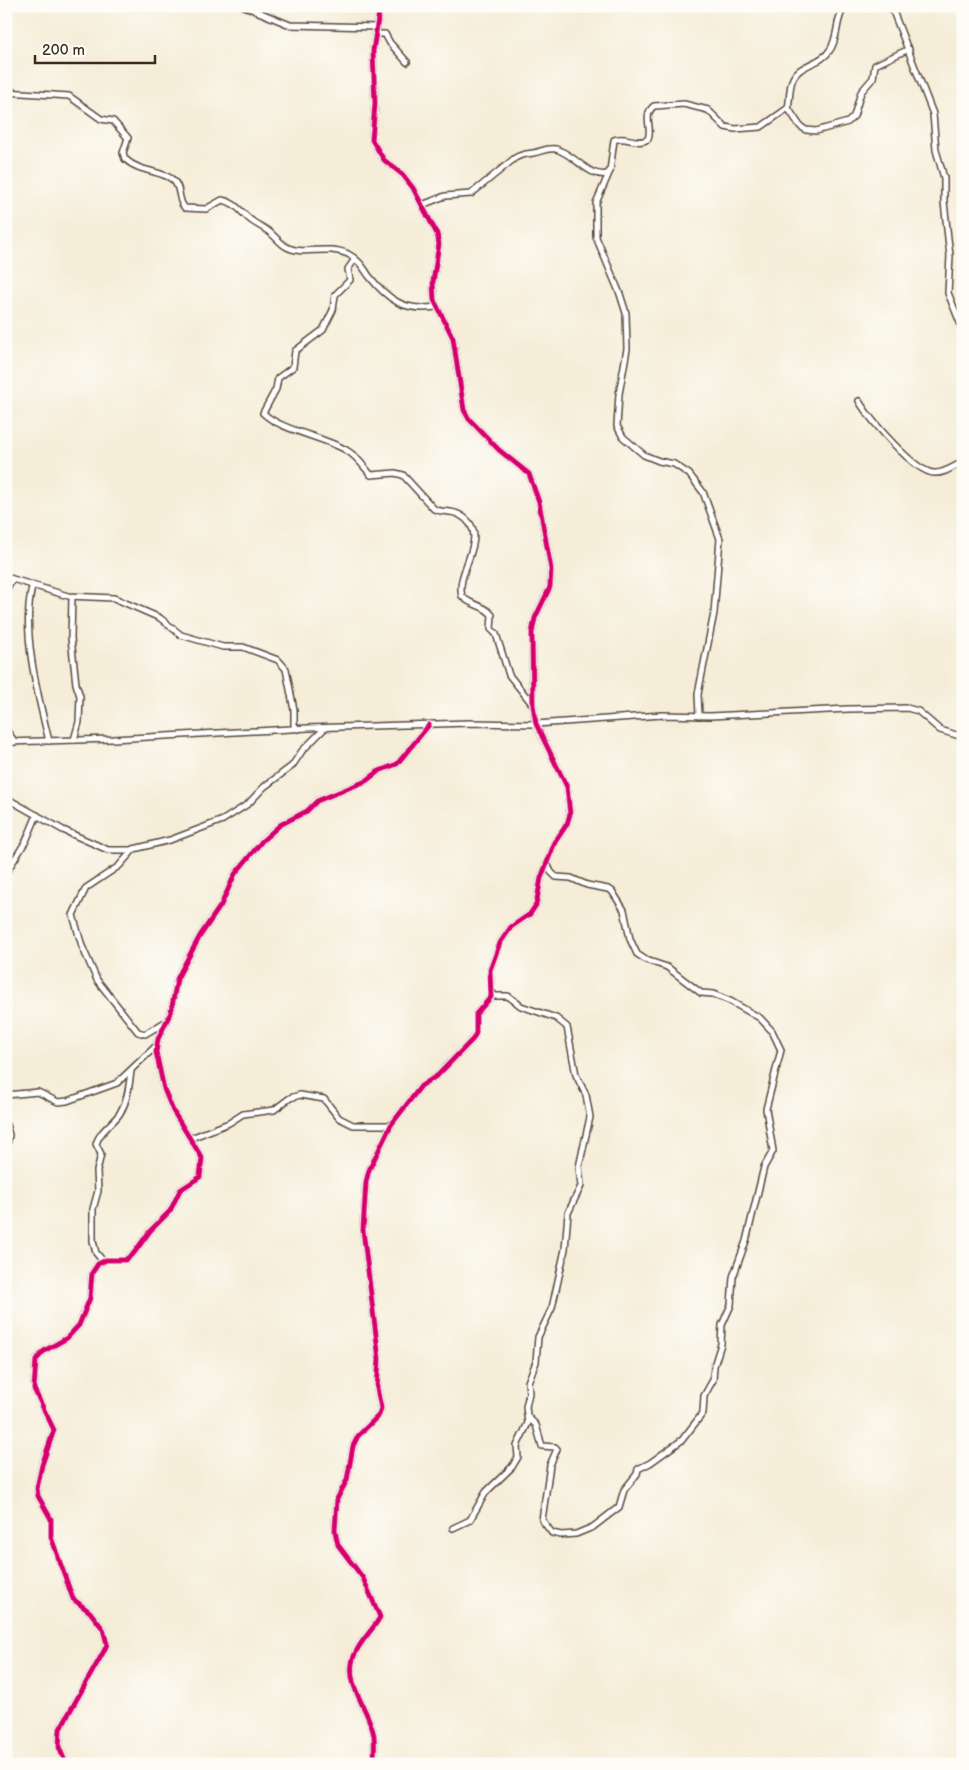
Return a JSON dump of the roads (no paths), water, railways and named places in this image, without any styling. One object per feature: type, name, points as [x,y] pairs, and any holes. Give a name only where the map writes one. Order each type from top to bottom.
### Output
[{"type":"street","points":[[244,6],[290,26],[377,27]]},
{"type":"street","points":[[374,1764],[374,1737],[368,1714],[353,1682],[351,1669],[357,1649],[380,1617],[363,1578],[338,1544],[335,1531],[337,1499],[347,1480],[353,1446],[358,1436],[379,1415],[381,1408],[377,1388],[379,1359],[363,1230],[368,1173],[391,1125],[421,1086],[438,1075],[473,1039],[476,1033],[476,1014],[490,999],[490,970],[500,943],[511,927],[533,910],[547,863],[557,838],[568,822],[569,799],[562,774],[536,724],[533,705],[532,633],[535,618],[551,582],[550,561],[539,502],[528,472],[499,450],[466,414],[453,338],[444,316],[436,307],[433,282],[439,239],[409,183],[384,160],[372,140],[375,104],[372,53],[380,6]]},
{"type":"street","points":[[699,716],[698,694],[714,613],[720,539],[703,492],[689,474],[676,464],[644,455],[623,437],[617,426],[619,394],[627,351],[626,314],[620,294],[596,237],[596,203],[610,171],[614,140],[619,138],[641,142],[647,140],[650,133],[648,115],[654,106],[684,104],[708,110],[726,127],[735,129],[761,127],[788,108],[794,76],[806,65],[827,54],[833,45],[838,20],[845,6]]},
{"type":"street","points":[[891,6],[933,114],[936,150],[944,178],[950,263],[948,293],[963,330]]},
{"type":"street","points":[[376,34],[385,34],[390,43],[407,62]]},
{"type":"street","points":[[788,108],[800,126],[806,130],[816,131],[848,122],[854,116],[860,92],[873,78],[875,65],[909,49]]},
{"type":"street","points":[[6,92],[19,95],[68,96],[101,119],[113,121],[128,138],[124,153],[125,159],[146,171],[165,175],[172,180],[179,188],[180,203],[185,208],[206,209],[220,200],[227,201],[234,204],[252,222],[269,231],[291,249],[307,251],[328,249],[347,254],[364,267],[381,290],[402,306],[426,309],[436,307]]},
{"type":"street","points":[[422,205],[446,196],[472,194],[519,156],[543,150],[558,150],[579,161],[588,170],[598,174],[606,174],[610,171]]},
{"type":"street","points":[[355,259],[348,268],[351,279],[336,295],[333,310],[324,328],[295,350],[292,369],[278,378],[276,388],[263,413],[277,422],[348,451],[363,463],[371,474],[395,472],[403,474],[434,509],[453,512],[465,518],[470,526],[474,544],[462,575],[462,596],[468,601],[485,607],[492,615],[491,629],[496,634],[509,675],[533,705]]},
{"type":"street","points":[[859,401],[876,425],[921,468],[931,472],[938,472],[963,462]]},
{"type":"street","points":[[6,577],[72,597],[114,598],[160,618],[181,635],[223,647],[243,646],[278,660],[286,669],[294,710],[294,723],[299,729]]},
{"type":"street","points":[[6,590],[12,580]]},
{"type":"street","points":[[32,586],[28,621],[35,684],[50,741]]},
{"type":"street","points":[[72,597],[72,645],[76,684],[80,696],[79,724],[74,740]]},
{"type":"street","points":[[6,742],[326,728],[536,724],[662,714],[699,716],[760,715],[848,709],[912,708],[940,730],[963,737]]},
{"type":"street","points":[[6,1095],[36,1092],[62,1102],[116,1084],[131,1071],[156,1046],[168,1021],[181,970],[200,936],[220,907],[235,874],[256,848],[280,825],[307,811],[317,801],[366,781],[376,773],[397,764],[429,725]]},
{"type":"street","points":[[6,798],[62,830],[108,850],[117,852],[134,849],[211,826],[242,809],[264,787],[292,766],[302,752],[326,728]]},
{"type":"street","points":[[6,730],[15,742]]},
{"type":"street","points":[[6,873],[26,841],[37,815]]},
{"type":"street","points":[[134,849],[119,866],[86,888],[75,908],[74,916],[82,946],[97,980],[138,1032],[145,1034],[168,1021]]},
{"type":"street","points":[[529,1418],[536,1425],[542,1446],[557,1449],[550,1465],[542,1520],[543,1525],[552,1533],[564,1535],[576,1534],[593,1527],[619,1507],[624,1490],[637,1474],[639,1468],[650,1463],[682,1440],[700,1417],[704,1409],[704,1396],[715,1375],[714,1366],[721,1344],[722,1325],[731,1305],[732,1278],[746,1241],[764,1167],[774,1150],[766,1110],[781,1050],[772,1031],[760,1018],[730,1001],[713,994],[701,993],[667,967],[646,960],[637,954],[630,939],[624,910],[612,891],[608,888],[587,885],[571,878],[556,877],[551,872],[547,863]]},
{"type":"street","points":[[454,1528],[470,1520],[486,1492],[515,1463],[518,1457],[518,1441],[529,1418],[526,1407],[529,1393],[528,1382],[536,1362],[541,1328],[551,1310],[557,1290],[565,1249],[568,1213],[581,1186],[579,1167],[590,1112],[586,1095],[576,1075],[569,1035],[564,1024],[556,1018],[521,1006],[508,996],[495,996],[491,991]]},
{"type":"street","points":[[66,1764],[59,1747],[60,1728],[107,1644],[103,1629],[92,1614],[73,1599],[51,1537],[51,1519],[38,1496],[36,1488],[54,1430],[34,1389],[34,1368],[36,1360],[42,1353],[67,1338],[79,1325],[91,1294],[93,1270],[103,1261],[124,1261],[134,1253],[150,1231],[170,1212],[180,1190],[198,1179],[202,1162],[198,1150],[177,1119],[167,1098],[156,1046]]},
{"type":"street","points":[[103,1261],[96,1253],[93,1242],[93,1208],[98,1191],[97,1171],[101,1154],[96,1144],[102,1132],[118,1116],[124,1106],[129,1092],[131,1071]]},
{"type":"street","points":[[191,1138],[243,1114],[274,1110],[290,1098],[300,1095],[324,1099],[339,1118],[353,1125],[391,1125]]},
{"type":"street","points":[[6,1124],[10,1135],[6,1150]]},
{"type":"street","points":[[198,1150],[202,1134]]}]
